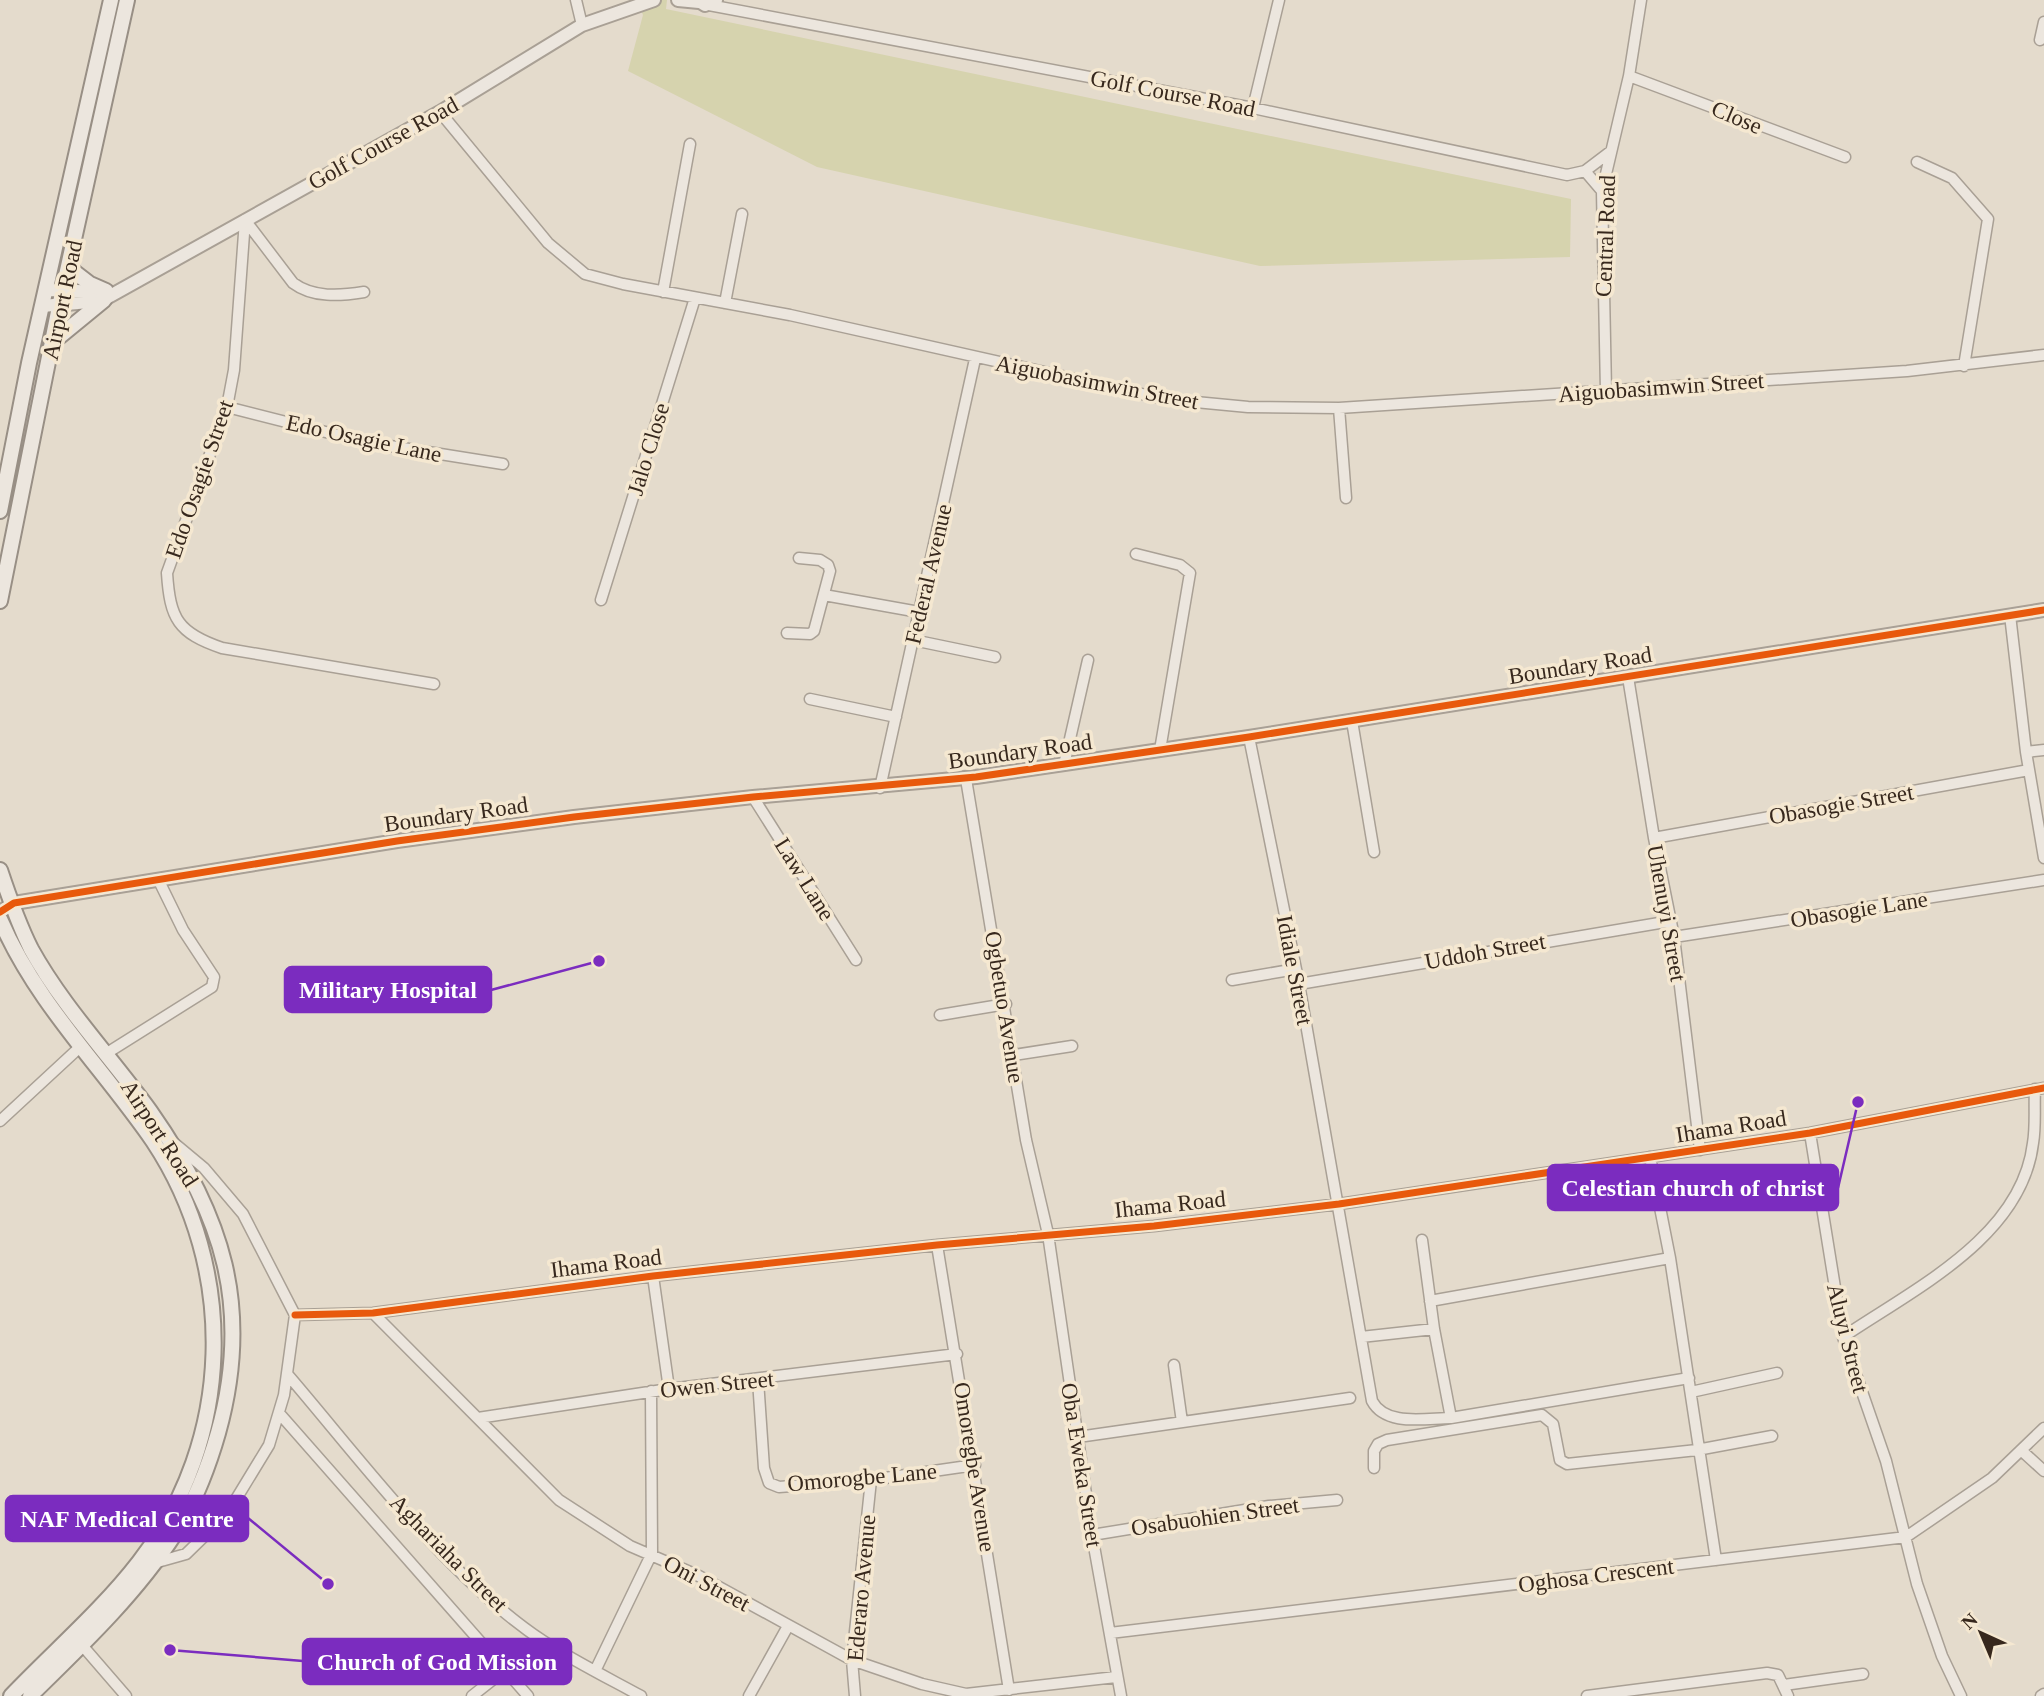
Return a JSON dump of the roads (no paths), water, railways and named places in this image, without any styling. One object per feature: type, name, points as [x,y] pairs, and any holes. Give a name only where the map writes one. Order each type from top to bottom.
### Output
[{"type":"main road","name":"Airport Road","points":[[0,512],[42,306],[111,0]]},
{"type":"main road","name":"Airport Road","points":[[0,601],[68,267],[127,0]]},
{"type":"main road","points":[[54,341],[108,295],[90,285],[68,267]]},
{"type":"main road","name":"Airport Road","points":[[0,870],[30,947],[107,1054],[159,1139],[205,1256],[214,1307],[215,1360],[201,1437],[186,1484],[148,1560],[81,1644],[30,1696]]},
{"type":"main road","name":"Airport Road","points":[[0,919],[27,972],[80,1047],[186,1167],[218,1240],[230,1281],[235,1333],[228,1396],[213,1450],[196,1495],[176,1533],[11,1696]]},
{"type":"street","points":[[576,0],[582,25]]},
{"type":"street","name":"Golf Course Road","points":[[42,306],[60,307],[108,295],[440,112],[582,25],[654,0]]},
{"type":"street","points":[[678,0],[705,2]]},
{"type":"street","points":[[1254,108],[1279,0]]},
{"type":"street","name":"Central Road","points":[[1606,391],[1602,191],[1629,76],[1641,0]]},
{"type":"street","name":"Golf Course Road","points":[[705,2],[725,10],[736,4],[1254,108],[1567,175],[1584,171]]},
{"type":"street","points":[[2040,40],[2044,22]]},
{"type":"street","name":"Close","points":[[1629,76],[1845,157]]},
{"type":"street","name":"Aiguobasimwin Street","points":[[440,112],[565,260],[585,274],[1164,399],[1248,407],[1339,408],[1964,366],[2044,355]]},
{"type":"street","points":[[663,292],[690,144]]},
{"type":"street","points":[[1602,191],[1584,171],[1610,152]]},
{"type":"street","points":[[1917,162],[1952,178],[1987,219],[1964,366]]},
{"type":"street","points":[[725,303],[742,214]]},
{"type":"street","points":[[245,220],[293,283],[303,291],[345,295],[364,292]]},
{"type":"street","name":"Edo Osagie Street","points":[[245,220],[234,370],[227,407],[167,573],[169,602],[177,622],[196,639],[222,648],[434,684]]},
{"type":"street","points":[[46,290],[64,289],[108,295]]},
{"type":"street","name":"Jalo Close","points":[[601,600],[695,298]]},
{"type":"street","name":"Federal Avenue","points":[[880,788],[975,359]]},
{"type":"street","name":"Edo Osagie Lane","points":[[227,407],[365,442],[503,464]]},
{"type":"street","points":[[1339,408],[1346,498]]},
{"type":"street","points":[[1136,554],[1180,565],[1190,573],[1160,750]]},
{"type":"street","points":[[787,634],[810,634],[814,631],[824,595],[828,565],[820,560],[799,558]]},
{"type":"street","points":[[824,595],[919,612]]},
{"type":"street","name":"Boundary Road","points":[[0,912],[14,903],[397,841],[753,797],[966,779],[1352,721],[2044,610]]},
{"type":"street","points":[[2010,615],[2026,752],[2044,858]]},
{"type":"street","points":[[913,640],[995,657]]},
{"type":"street","points":[[1064,765],[1088,660]]},
{"type":"street","name":"Uhenuyi Street","points":[[1628,677],[1654,838],[1674,937],[1700,1150]]},
{"type":"street","points":[[810,699],[896,717]]},
{"type":"street","points":[[1352,721],[1374,852]]},
{"type":"street","name":"Idiale Street","points":[[1249,737],[1299,984],[1372,1401],[1376,1409],[1394,1418],[1451,1418]]},
{"type":"street","points":[[2026,752],[2044,750]]},
{"type":"street","name":"Obasogie Street","points":[[1654,838],[2029,770]]},
{"type":"street","name":"Ogbetuo Avenue","points":[[966,779],[1006,1004],[1026,1140],[1048,1234]]},
{"type":"street","name":"Law Lane","points":[[753,797],[856,960]]},
{"type":"street","name":"Obasogie Lane","points":[[1674,937],[2044,880]]},
{"type":"street","points":[[107,1054],[212,987],[214,977],[183,930],[159,881]]},
{"type":"street","name":"Uddoh Street","points":[[1299,984],[1671,921]]},
{"type":"street","points":[[1232,980],[1296,969]]},
{"type":"street","points":[[940,1015],[1006,1004]]},
{"type":"street","points":[[1014,1055],[1072,1046]]},
{"type":"street","points":[[0,1121],[80,1047]]},
{"type":"street","points":[[1843,1337],[1959,1258],[1995,1227],[2017,1195],[2027,1167],[2033,1144],[2039,1089]]},
{"type":"street","name":"Ihama Road","points":[[295,1315],[373,1313],[653,1276],[937,1245],[1154,1226],[1339,1204],[1810,1133],[2039,1089]]},
{"type":"street","name":"Aluyi Street","points":[[1810,1133],[1843,1337],[1861,1397],[1886,1461],[1917,1584],[1938,1644],[1961,1696]]},
{"type":"street","points":[[148,1560],[186,1554],[227,1514],[269,1445],[288,1375],[295,1315],[243,1214],[204,1168],[159,1139]]},
{"type":"street","points":[[1650,1157],[1670,1258],[1689,1378],[1697,1450],[1716,1560]]},
{"type":"street","name":"Oba Eweka Street","points":[[1048,1234],[1092,1535],[1121,1696]]},
{"type":"street","points":[[1422,1240],[1434,1329],[1451,1418],[1689,1378]]},
{"type":"street","name":"Omoregbe Avenue","points":[[937,1245],[975,1465],[1009,1690]]},
{"type":"street","points":[[1430,1301],[1670,1258]]},
{"type":"street","points":[[653,1276],[669,1389]]},
{"type":"street","name":"Oni Street","points":[[373,1313],[559,1500],[630,1546],[652,1553],[852,1660],[922,1684],[966,1694],[1116,1677]]},
{"type":"street","points":[[1361,1337],[1434,1329]]},
{"type":"street","name":"Owen Street","points":[[478,1418],[651,1391],[957,1354]]},
{"type":"street","points":[[1174,1365],[1182,1422]]},
{"type":"street","points":[[1690,1392],[1777,1373]]},
{"type":"street","name":"Aghariaha Street","points":[[288,1375],[410,1517],[488,1598],[542,1641],[641,1696]]},
{"type":"street","name":"Omorogbe Lane","points":[[758,1380],[764,1468],[769,1483],[779,1487],[871,1480],[975,1465]]},
{"type":"street","points":[[595,1671],[652,1553],[651,1391]]},
{"type":"street","points":[[1078,1437],[1350,1398]]},
{"type":"street","points":[[279,1413],[528,1696]]},
{"type":"street","points":[[1374,1468],[1374,1451],[1378,1444],[1387,1440],[1542,1415],[1553,1424],[1560,1460],[1567,1464],[1697,1450],[1772,1436]]},
{"type":"street","name":"Oghosa Crescent","points":[[1110,1633],[1906,1537],[1992,1478],[2044,1428]]},
{"type":"street","points":[[2022,1451],[2044,1471]]},
{"type":"street","name":"Ederaro Avenue","points":[[855,1696],[852,1660],[871,1480]]},
{"type":"street","name":"Osabuohien Street","points":[[1092,1535],[1269,1506],[1337,1500]]},
{"type":"street","points":[[749,1696],[788,1626]]},
{"type":"street","points":[[81,1644],[125,1696]]},
{"type":"street","points":[[472,1696],[505,1670]]},
{"type":"street","points":[[1587,1696],[1767,1673],[1777,1675],[1788,1696]]},
{"type":"street","points":[[1784,1685],[1863,1674]]},
{"type":"place","name":"Military Hospital","points":[[599,961]]},
{"type":"place","name":"Celestian church of christ","points":[[1858,1102]]},
{"type":"place","name":"NAF Medical Centre","points":[[328,1584]]},
{"type":"place","name":"Church of God Mission","points":[[170,1650]]}]
